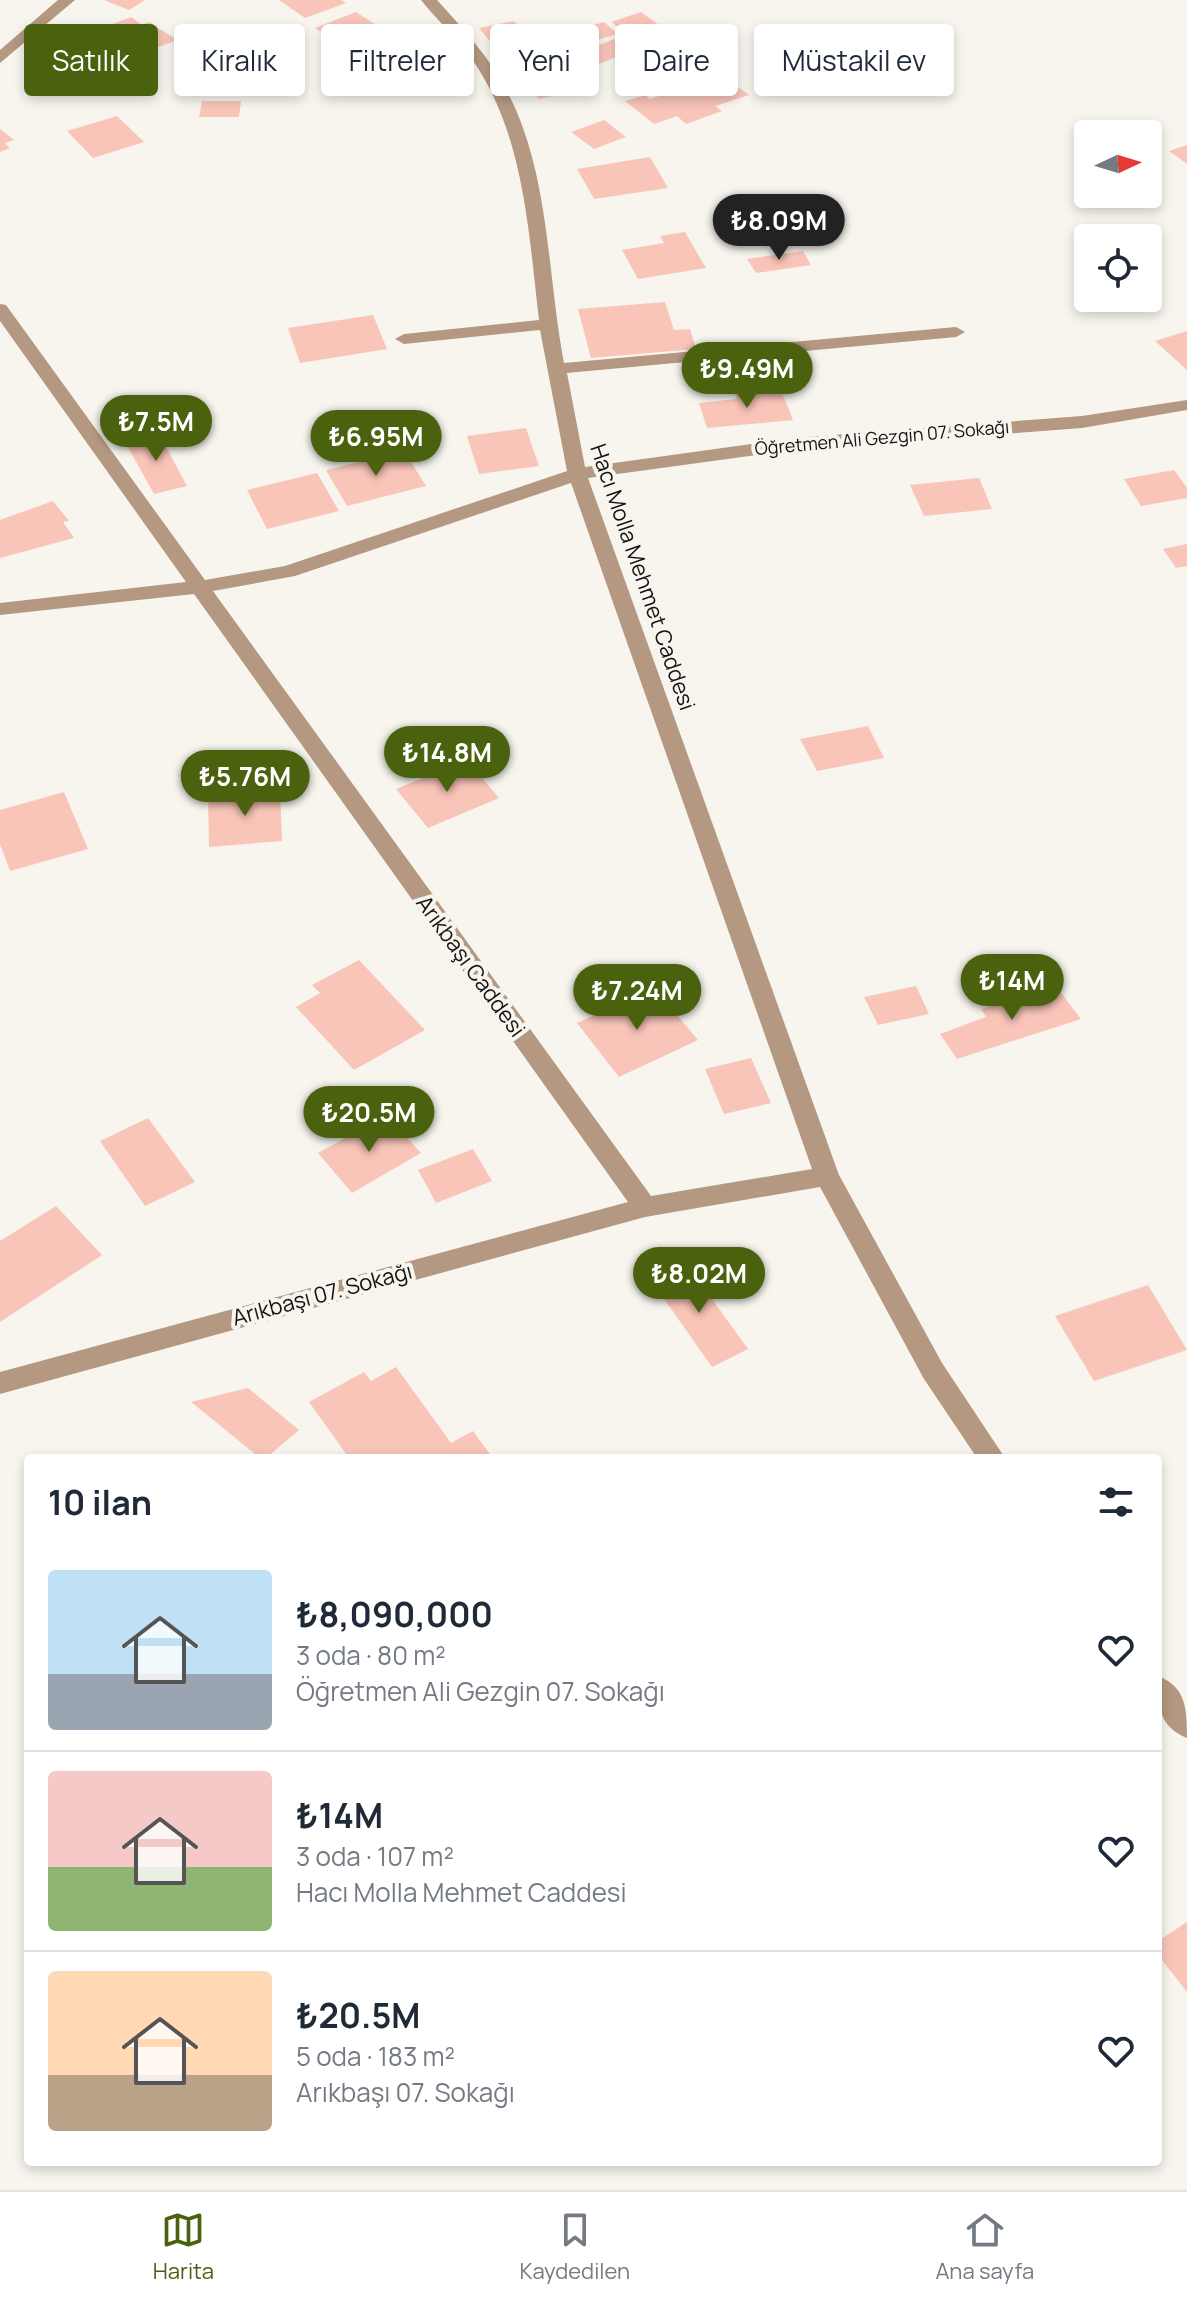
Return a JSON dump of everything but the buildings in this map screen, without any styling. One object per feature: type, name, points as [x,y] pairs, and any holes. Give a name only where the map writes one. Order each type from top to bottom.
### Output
[{"type":"street","points":[[0,58],[67,0]]},
{"type":"street","name":"Hacı Molla Mehmet Caddesi","points":[[429,0],[473,49],[500,93],[519,140],[534,205],[548,324],[577,474],[827,1176]]},
{"type":"street","name":"Arıkbaşı Caddesi","points":[[0,309],[645,1207]]},
{"type":"street","points":[[404,339],[548,324]]},
{"type":"street","points":[[556,369],[956,332]]},
{"type":"street","name":"Öğretmen Ali Gezgin 07. Sokağı","points":[[0,609],[199,587],[288,572],[577,474],[794,444],[1082,422],[1187,405]]},
{"type":"street","points":[[645,1207],[827,1176],[933,1371],[989,1454]]},
{"type":"street","name":"Arıkbaşı 07. Sokağı","points":[[0,1383],[645,1207]]},
{"type":"street","points":[[1162,1694],[1187,1724]]}]
